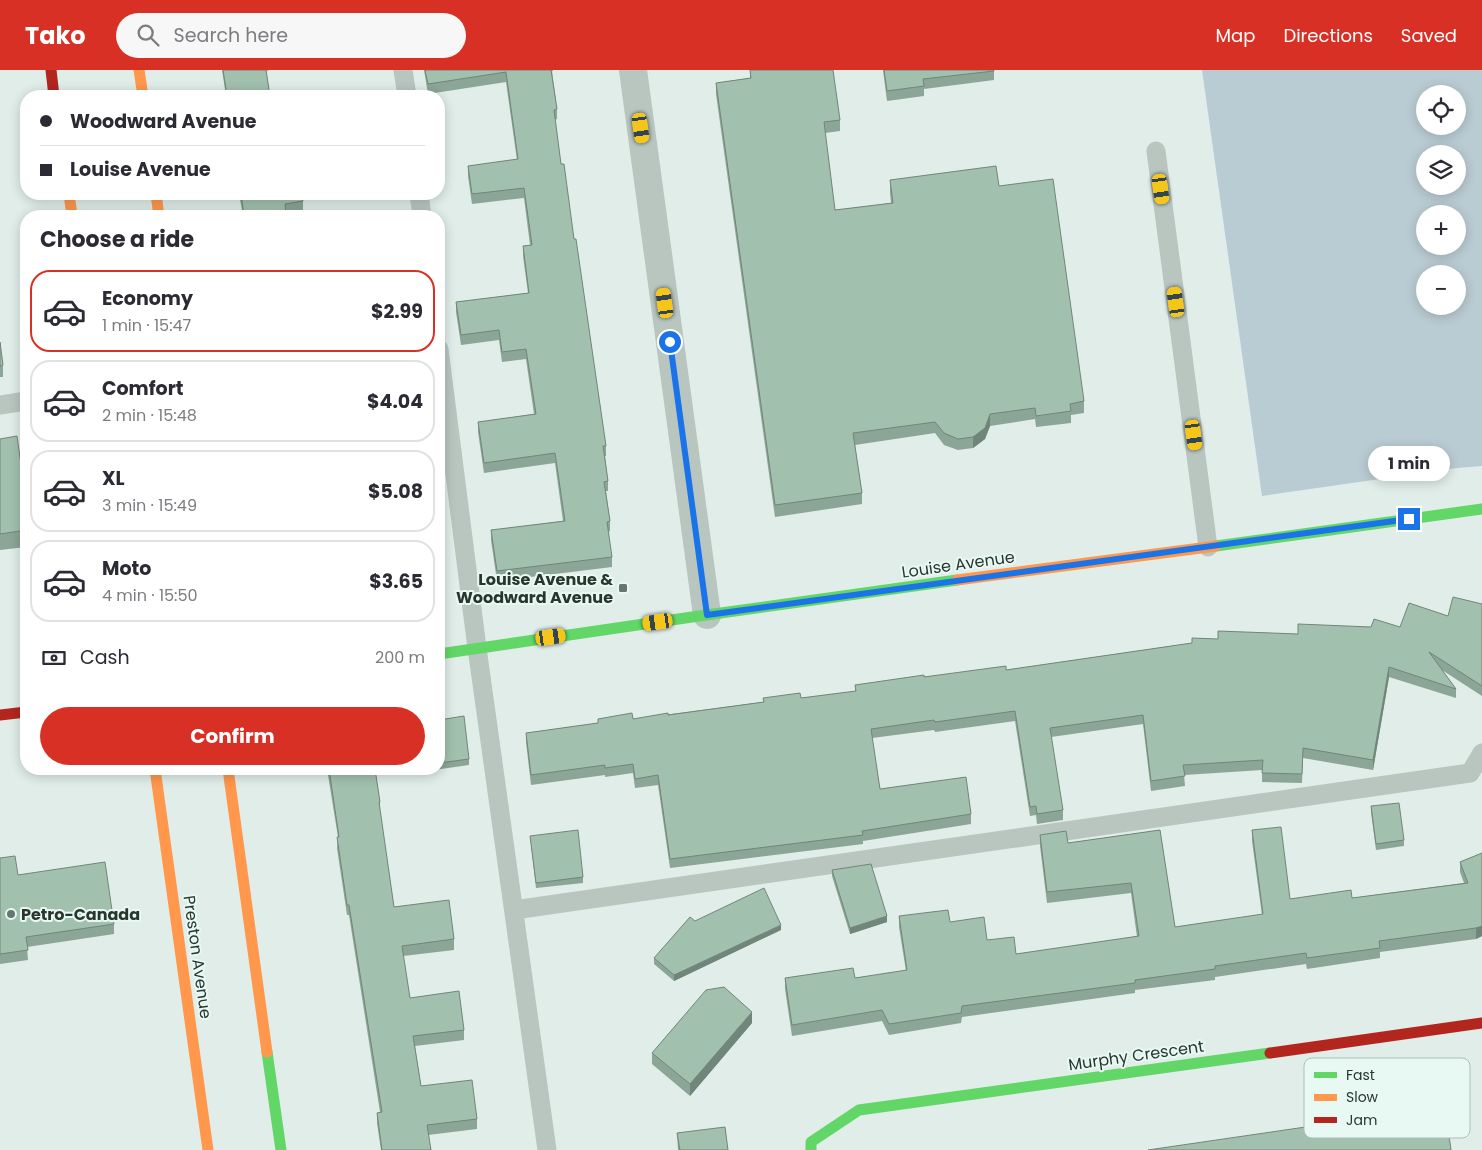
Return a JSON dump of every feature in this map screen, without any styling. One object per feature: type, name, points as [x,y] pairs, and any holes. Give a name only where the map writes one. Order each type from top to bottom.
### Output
[{"type":"street","points":[[51,70],[53,90]]},
{"type":"street","points":[[139,70],[142,90]]},
{"type":"street","points":[[633,70],[707,615]]},
{"type":"street","name":"Louise Avenue","points":[[445,653],[707,615],[1482,509]]},
{"type":"street","points":[[0,716],[20,713]]},
{"type":"street","name":"Preston Avenue","points":[[156,775],[208,1150]]},
{"type":"street","points":[[229,775],[281,1150]]},
{"type":"street","name":"Murphy Crescent","points":[[811,1150],[811,1142],[859,1110],[1482,1023]]},
{"type":"lane","points":[[403,70],[405,90]]},
{"type":"lane","points":[[1156,151],[1208,547]]},
{"type":"lane","points":[[445,397],[477,648],[547,1150]]},
{"type":"lane","points":[[0,404],[20,402]]},
{"type":"lane","points":[[514,910],[1470,773],[1482,753]]},
{"type":"shaded area","points":[[1202,70],[1482,70],[1482,466],[1262,496]]},
{"type":"building","points":[[223,70],[266,70],[269,90],[226,90]]},
{"type":"building","points":[[425,70],[551,70],[557,109],[554,110],[561,164],[564,164],[574,239],[576,239],[606,446],[603,446],[608,481],[604,482],[610,521],[607,522],[612,557],[497,571],[491,530],[565,521],[555,453],[484,463],[478,422],[536,414],[526,349],[502,352],[499,330],[461,335],[456,302],[529,293],[523,246],[532,245],[524,188],[472,194],[468,166],[518,159],[506,72],[428,84]]},
{"type":"building","points":[[750,70],[833,70],[840,120],[824,122],[835,210],[893,203],[890,180],[996,166],[999,186],[1053,179],[1084,401],[1070,404],[1071,411],[1036,416],[1035,408],[990,414],[985,428],[973,437],[958,439],[944,433],[935,422],[853,433],[862,493],[775,505],[716,83],[751,78]]},
{"type":"building","points":[[884,70],[994,71],[923,79],[924,86],[887,91]]},
{"type":"building","points":[[242,200],[303,200],[285,204],[286,210],[243,210]]},
{"type":"building","points":[[0,342],[3,365],[0,366]]},
{"type":"building","points":[[17,436],[20,457],[20,531],[0,534],[0,439]]},
{"type":"building","points":[[1453,597],[1482,604],[1482,686],[1429,652],[1456,689],[1389,667],[1373,760],[1303,748],[1302,774],[1262,773],[1263,760],[1183,765],[1185,776],[1151,781],[1143,715],[1050,728],[1063,810],[1037,814],[1036,806],[1030,807],[1015,711],[935,722],[934,720],[871,729],[880,789],[966,777],[971,814],[862,831],[863,835],[670,859],[658,775],[635,779],[633,764],[605,768],[605,765],[531,775],[526,733],[598,723],[598,719],[632,713],[633,719],[668,713],[668,715],[764,702],[763,698],[800,693],[801,698],[856,691],[855,685],[924,675],[924,677],[1006,666],[1006,670],[1192,643],[1192,638],[1218,639],[1218,631],[1298,634],[1298,624],[1371,627],[1374,619],[1400,627],[1409,603],[1448,616]]},
{"type":"building","points":[[464,716],[469,759],[445,762],[445,719]]},
{"type":"building","points":[[330,775],[376,775],[394,907],[449,900],[454,939],[402,946],[410,998],[459,991],[464,1030],[413,1036],[421,1086],[472,1080],[477,1119],[427,1125],[431,1150],[382,1150],[377,1113],[382,1112],[349,905],[347,905],[337,837],[339,837]]},
{"type":"building","points":[[1399,803],[1404,840],[1376,844],[1371,806]]},
{"type":"building","points":[[1281,827],[1290,899],[1351,890],[1352,898],[1468,883],[1460,862],[1482,853],[1482,926],[1379,941],[1380,948],[1307,958],[1306,953],[1215,966],[1215,969],[1135,980],[1135,983],[962,1006],[961,1013],[889,1024],[882,1010],[792,1025],[785,978],[853,968],[855,978],[907,970],[899,916],[948,910],[950,922],[984,917],[987,940],[1014,937],[1016,954],[1139,936],[1131,883],[1047,892],[1040,835],[1066,831],[1068,843],[1160,830],[1175,927],[1263,914],[1252,830]]},
{"type":"building","points":[[578,830],[583,877],[536,883],[530,836]]},
{"type":"building","points":[[15,856],[18,875],[105,862],[114,924],[26,937],[28,950],[0,954],[0,858]]},
{"type":"building","points":[[871,864],[887,916],[850,928],[832,870]]},
{"type":"building","points":[[764,888],[781,925],[674,975],[654,958],[690,917],[695,921]]},
{"type":"building","points":[[724,987],[752,1012],[690,1084],[652,1053],[706,990]]},
{"type":"building","points":[[725,1127],[728,1150],[680,1150],[677,1133]]},
{"type":"building","points":[[1304,1127],[1304,1138],[1449,1138],[1451,1150],[1148,1150]]},
{"type":"traffic: fast","points":[[1216,546],[1482,509]]},
{"type":"traffic: fast","points":[[445,653],[957,580]]},
{"type":"traffic: fast","points":[[267,1052],[281,1150]]},
{"type":"traffic: fast","points":[[811,1150],[811,1142],[859,1110],[1270,1053]]},
{"type":"traffic: slow","points":[[139,70],[142,90]]},
{"type":"traffic: slow","points":[[70,200],[71,210]]},
{"type":"traffic: slow","points":[[157,200],[158,210]]},
{"type":"traffic: slow","points":[[957,580],[1216,546]]},
{"type":"traffic: slow","points":[[156,775],[208,1150]]},
{"type":"traffic: slow","points":[[229,775],[267,1052]]},
{"type":"traffic: jam","points":[[51,70],[53,90]]},
{"type":"traffic: jam","points":[[0,715],[20,713]]},
{"type":"traffic: jam","points":[[1270,1053],[1482,1023]]},
{"type":"place","name":"Louise Avenue & Woodward Avenue","points":[[623,588]]},
{"type":"place","name":"Petro-Canada","points":[[11,914]]},
{"type":"route","points":[[670,342],[707,615],[1409,519]]}]
